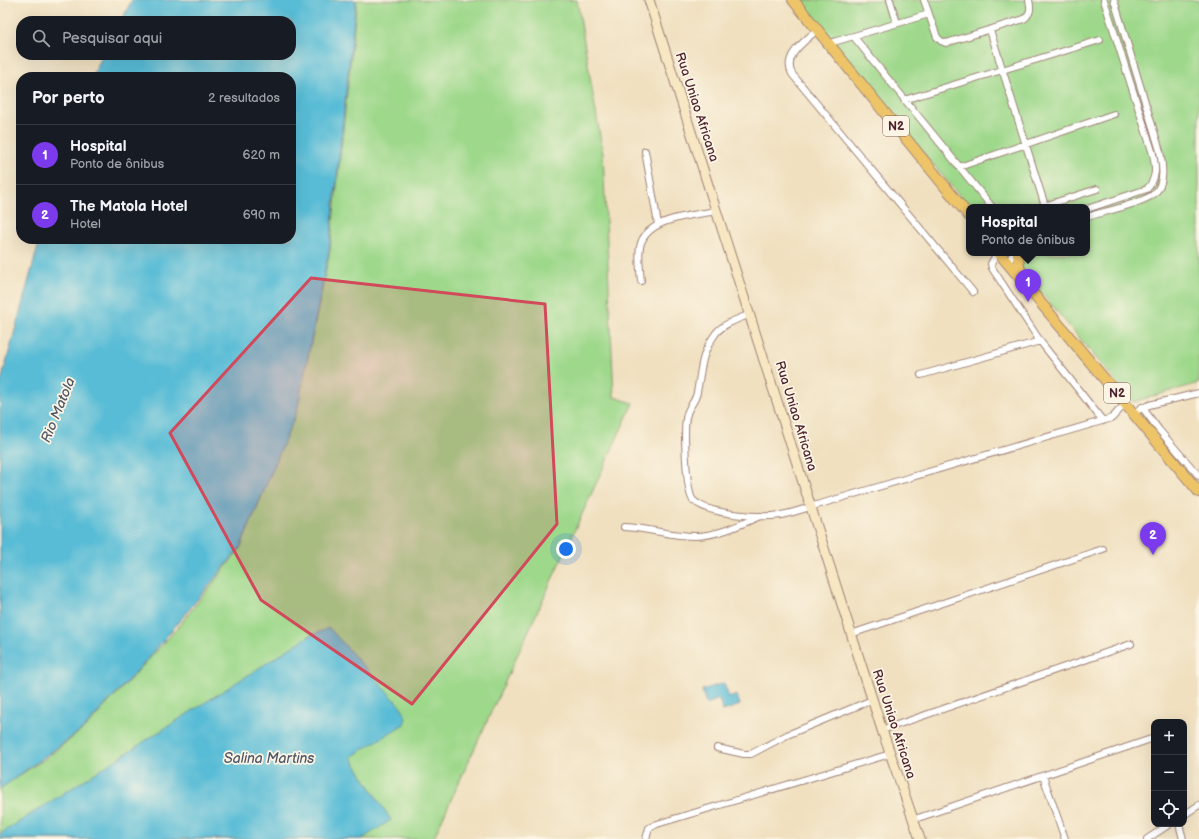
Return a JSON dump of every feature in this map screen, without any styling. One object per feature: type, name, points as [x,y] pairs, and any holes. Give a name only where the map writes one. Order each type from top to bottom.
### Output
[{"type":"main road","name":"Rua Uniao Africana","points":[[649,0],[872,700],[912,820],[920,839]]},
{"type":"main road","name":"N2","points":[[793,0],[830,43],[966,212]]},
{"type":"main road","name":"N2","points":[[1001,256],[1126,403],[1138,410],[1199,492]]},
{"type":"main road","points":[[1018,256],[1019,267],[1026,284]]},
{"type":"street","points":[[890,0],[897,23]]},
{"type":"street","points":[[924,0],[936,37],[946,43],[1024,19],[1029,15],[1031,8],[1029,0]]},
{"type":"street","points":[[1090,208],[1148,189],[1156,172],[1153,154],[1104,0]]},
{"type":"street","points":[[1090,216],[1146,199],[1156,193],[1161,182],[1163,169],[1160,151],[1114,0]]},
{"type":"street","points":[[830,43],[929,14]]},
{"type":"street","points":[[818,30],[792,55],[789,64],[792,74],[972,292]]},
{"type":"street","points":[[990,30],[1042,204]]},
{"type":"street","points":[[854,36],[958,167],[989,204]]},
{"type":"street","points":[[904,100],[1100,40]]},
{"type":"street","points":[[958,167],[1114,114]]},
{"type":"street","points":[[645,151],[658,224]]},
{"type":"street","points":[[1049,204],[1097,189]]},
{"type":"street","points":[[641,281],[640,247],[645,237],[658,224],[717,211]]},
{"type":"street","points":[[996,256],[991,264],[992,268],[1040,341],[1103,421]]},
{"type":"street","points":[[1008,264],[1012,256]]},
{"type":"street","points":[[750,314],[721,328],[706,349],[701,364],[695,401],[687,414],[685,446],[689,495],[692,499],[706,508],[714,510],[761,516],[780,515],[810,508],[1103,421],[1112,418],[1126,403]]},
{"type":"street","points":[[921,375],[1040,341]]},
{"type":"street","points":[[1138,410],[1199,393]]},
{"type":"street","points":[[1138,410],[1159,430],[1199,476]]},
{"type":"street","points":[[624,527],[684,535],[705,535],[734,528],[761,516]]},
{"type":"street","points":[[851,634],[1103,548]]},
{"type":"street","points":[[882,730],[1131,644]]},
{"type":"street","points":[[717,748],[751,754],[787,735],[872,700]]},
{"type":"street","points":[[912,820],[1151,739]]},
{"type":"street","points":[[646,839],[649,828],[656,824],[890,754]]},
{"type":"street","points":[[1043,776],[1064,839]]},
{"type":"street","points":[[1187,813],[1199,805]]},
{"type":"street","points":[[1148,839],[1166,827]]},
{"type":"street","points":[[1180,827],[1183,839]]},
{"type":"highlighted area","points":[[311,278],[545,304],[557,524],[412,704],[261,600],[170,433]]},
{"type":"green space","points":[[357,0],[577,0],[603,154],[614,397],[633,403],[433,839],[0,839],[0,788],[46,758],[86,727],[174,632],[240,549],[297,411],[330,251]]},
{"type":"green space","points":[[795,0],[1199,0],[1199,383],[1133,402],[1011,256],[1090,256],[1090,204],[966,204]]},
{"type":"water","name":"Rio Matola","points":[[132,0],[356,0],[329,251],[297,411],[240,548],[148,659],[83,729],[0,789],[0,385],[39,244],[296,244],[296,72],[94,72],[100,60],[296,60],[296,16],[124,16]]},
{"type":"water","name":"Salina Martins","points":[[329,628],[402,708],[406,718],[404,724],[351,757],[391,820],[362,839],[0,839],[0,834],[309,636]]},
{"type":"water","points":[[724,683],[729,698],[737,695],[740,705],[723,711],[719,699],[706,704],[702,690]]},
{"type":"place","name":"Hospital","points":[[1028,302]]},
{"type":"place","name":"The Matola Hotel","points":[[1153,555]]}]
